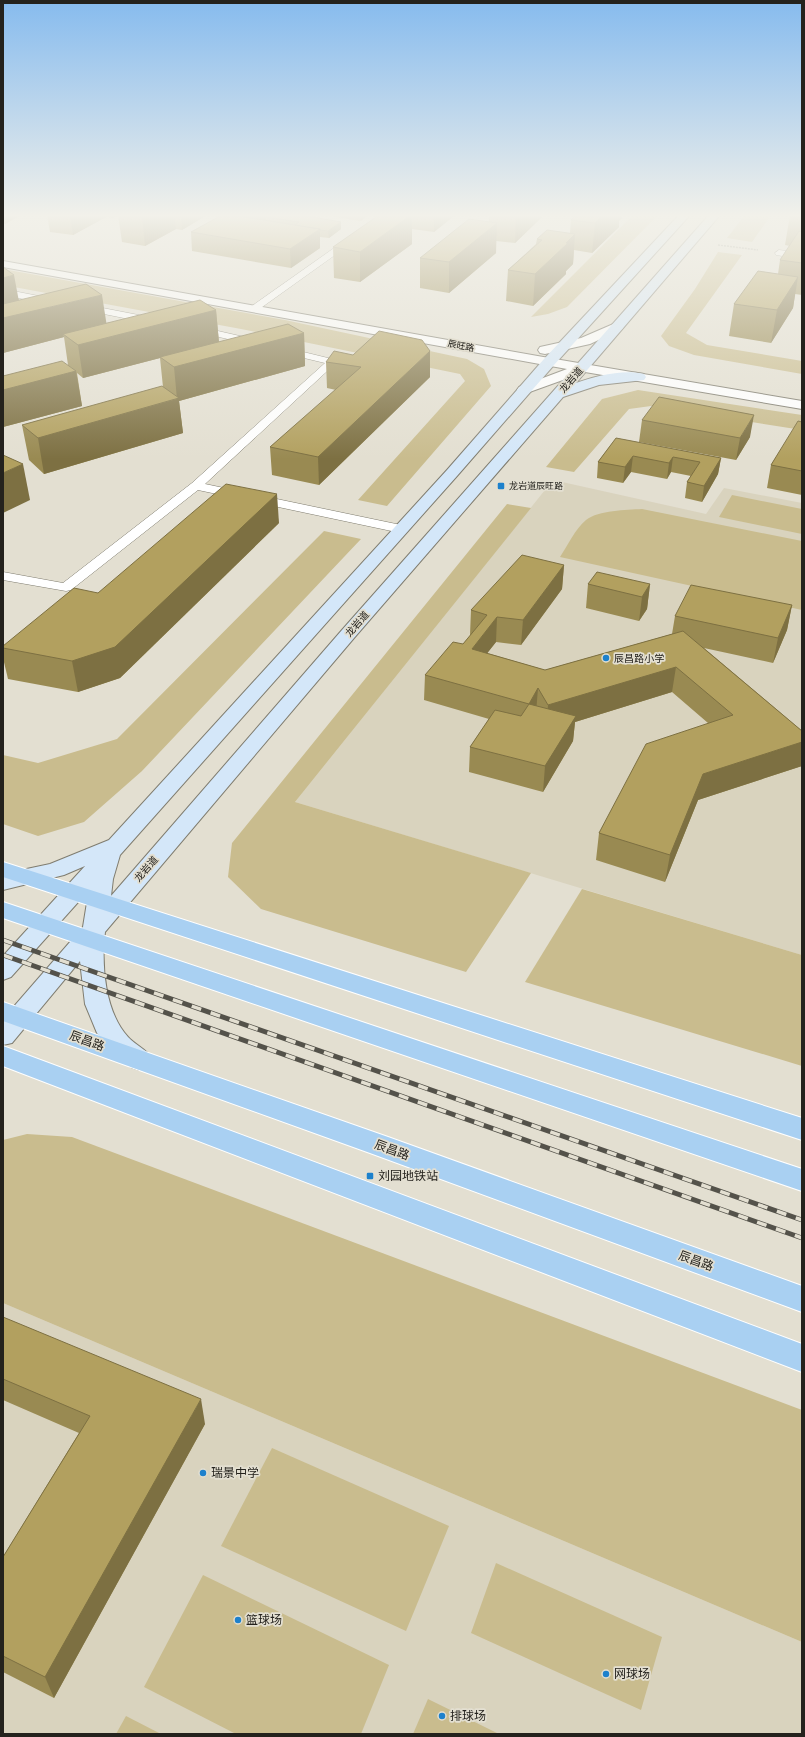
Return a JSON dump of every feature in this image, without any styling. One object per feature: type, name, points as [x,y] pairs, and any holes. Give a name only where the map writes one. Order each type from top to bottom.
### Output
[{"type":"main road","points":[[3,971],[47,924],[557,352],[609,296]]},
{"type":"main road","name":"龙岩道","points":[[107,902],[348,634],[644,296]]},
{"type":"main road","points":[[559,394],[585,383],[641,371]]},
{"type":"main road","points":[[3,1036],[11,1014],[91,936],[107,902],[106,863],[118,843]]},
{"type":"main road","points":[[3,882],[56,870],[118,843]]},
{"type":"main road","points":[[3,868],[802,1129]]},
{"type":"main road","points":[[3,910],[91,936],[802,1180]]},
{"type":"main road","points":[[91,936],[91,950],[97,1004],[106,1026],[120,1045],[140,1060]]},
{"type":"main road","name":"辰昌路","points":[[11,1014],[802,1299]]},
{"type":"main road","points":[[3,1056],[802,1358]]},
{"type":"street","name":"辰旺路","points":[[187,296],[484,350],[557,352],[607,358]]},
{"type":"street","name":"辰旺路","points":[[243,296],[460,333]]},
{"type":"street","points":[[557,352],[598,336],[618,326]]},
{"type":"street","name":"辰旺路","points":[[537,347],[557,352],[582,368]]},
{"type":"street","points":[[524,390],[551,378],[582,368],[613,365],[802,404]]},
{"type":"lane","points":[[25,296],[162,323]]},
{"type":"lane","points":[[255,308],[272,296]]},
{"type":"lane","points":[[3,576],[66,587],[196,486],[332,362],[270,346],[185,327]]},
{"type":"lane","points":[[196,486],[401,528]]},
{"type":"shaded area","points":[[63,296],[153,296],[285,320],[467,359],[484,369],[491,386],[387,506],[358,500],[465,381],[460,374],[241,329]]},
{"type":"shaded area","points":[[552,296],[578,296],[567,307],[548,314],[531,317]]},
{"type":"shaded area","points":[[690,296],[713,296],[686,333],[707,345],[802,361],[802,374],[694,355],[669,346],[661,336]]},
{"type":"shaded area","points":[[638,390],[802,415],[802,430],[651,406],[629,409],[574,472],[546,467],[602,399]]},
{"type":"shaded area","name":"辰昌路小学","points":[[553,480],[706,514],[724,488],[802,503],[802,955],[295,802]]},
{"type":"shaded area","points":[[732,495],[802,509],[802,534],[719,517]]},
{"type":"shaded area","points":[[507,504],[531,508],[295,802],[531,873],[466,972],[261,909],[228,877],[232,843]]},
{"type":"shaded area","points":[[642,509],[802,541],[802,610],[560,557],[578,528],[591,517],[605,512]]},
{"type":"shaded area","points":[[324,531],[361,539],[142,771],[84,822],[38,836],[3,824],[3,755],[38,763],[117,739]]},
{"type":"shaded area","points":[[582,889],[802,955],[802,1066],[525,982]]},
{"type":"shaded area","points":[[27,1134],[72,1137],[802,1410],[802,1642],[3,1303],[3,1140]]},
{"type":"shaded area","name":"瑞景中学","points":[[3,1303],[802,1642],[802,1734],[3,1734]]},
{"type":"shaded area","points":[[272,1448],[449,1526],[406,1631],[221,1546]]},
{"type":"shaded area","name":"网球场","points":[[496,1563],[662,1637],[641,1710],[471,1633]]},
{"type":"shaded area","name":"篮球场","points":[[203,1575],[389,1665],[361,1734],[236,1734],[144,1687]]},
{"type":"shaded area","name":"排球场","points":[[428,1699],[499,1734],[413,1734]]},
{"type":"shaded area","points":[[126,1716],[161,1734],[116,1734]]},
{"type":"building","points":[[36,296],[97,296],[3,318],[3,304]]},
{"type":"building","points":[[740,296],[786,296],[777,310],[734,304]]},
{"type":"building","points":[[200,300],[216,310],[78,345],[63,334]]},
{"type":"building","points":[[288,324],[304,333],[174,367],[160,357]]},
{"type":"building","points":[[379,331],[422,340],[430,351],[318,457],[270,447],[361,367],[326,362],[334,351],[353,355]]},
{"type":"building","points":[[62,361],[76,371],[3,390],[3,376]]},
{"type":"building","points":[[162,386],[179,398],[38,438],[22,425]]},
{"type":"building","points":[[659,397],[754,415],[740,438],[642,420]]},
{"type":"building","points":[[798,421],[802,422],[802,471],[771,465]]},
{"type":"building","points":[[616,438],[721,458],[704,486],[687,482],[700,462],[673,457],[669,463],[633,456],[625,467],[598,462]]},
{"type":"building","points":[[3,455],[23,464],[3,473]]},
{"type":"building","points":[[226,484],[277,494],[115,647],[72,661],[3,648],[3,646],[74,588],[98,593]]},
{"type":"building","points":[[522,555],[564,565],[523,620],[497,617],[472,649],[545,670],[683,631],[802,731],[802,742],[703,774],[670,855],[599,833],[646,744],[733,715],[676,667],[548,705],[538,688],[529,704],[425,675],[453,642],[463,644],[487,615],[471,610]]},
{"type":"building","points":[[597,572],[650,584],[642,597],[588,584]]},
{"type":"building","points":[[691,585],[792,605],[778,638],[675,616]]},
{"type":"building","points":[[529,704],[576,716],[545,766],[470,747],[495,710],[521,716]]},
{"type":"building","points":[[3,1317],[201,1399],[45,1677],[3,1656],[3,1557],[90,1416],[3,1379]]},
{"type":"railway","points":[[3,940],[802,1220]]},
{"type":"railway","points":[[3,955],[802,1238]]},
{"type":"place","name":"龙岩道辰旺路","points":[[501,486]]},
{"type":"place","name":"辰昌路小学","points":[[606,658]]},
{"type":"place","name":"刘园地铁站","points":[[370,1176]]},
{"type":"place","name":"瑞景中学","points":[[203,1473]]},
{"type":"place","name":"篮球场","points":[[238,1620]]},
{"type":"place","name":"网球场","points":[[606,1674]]},
{"type":"place","name":"排球场","points":[[442,1716]]}]
